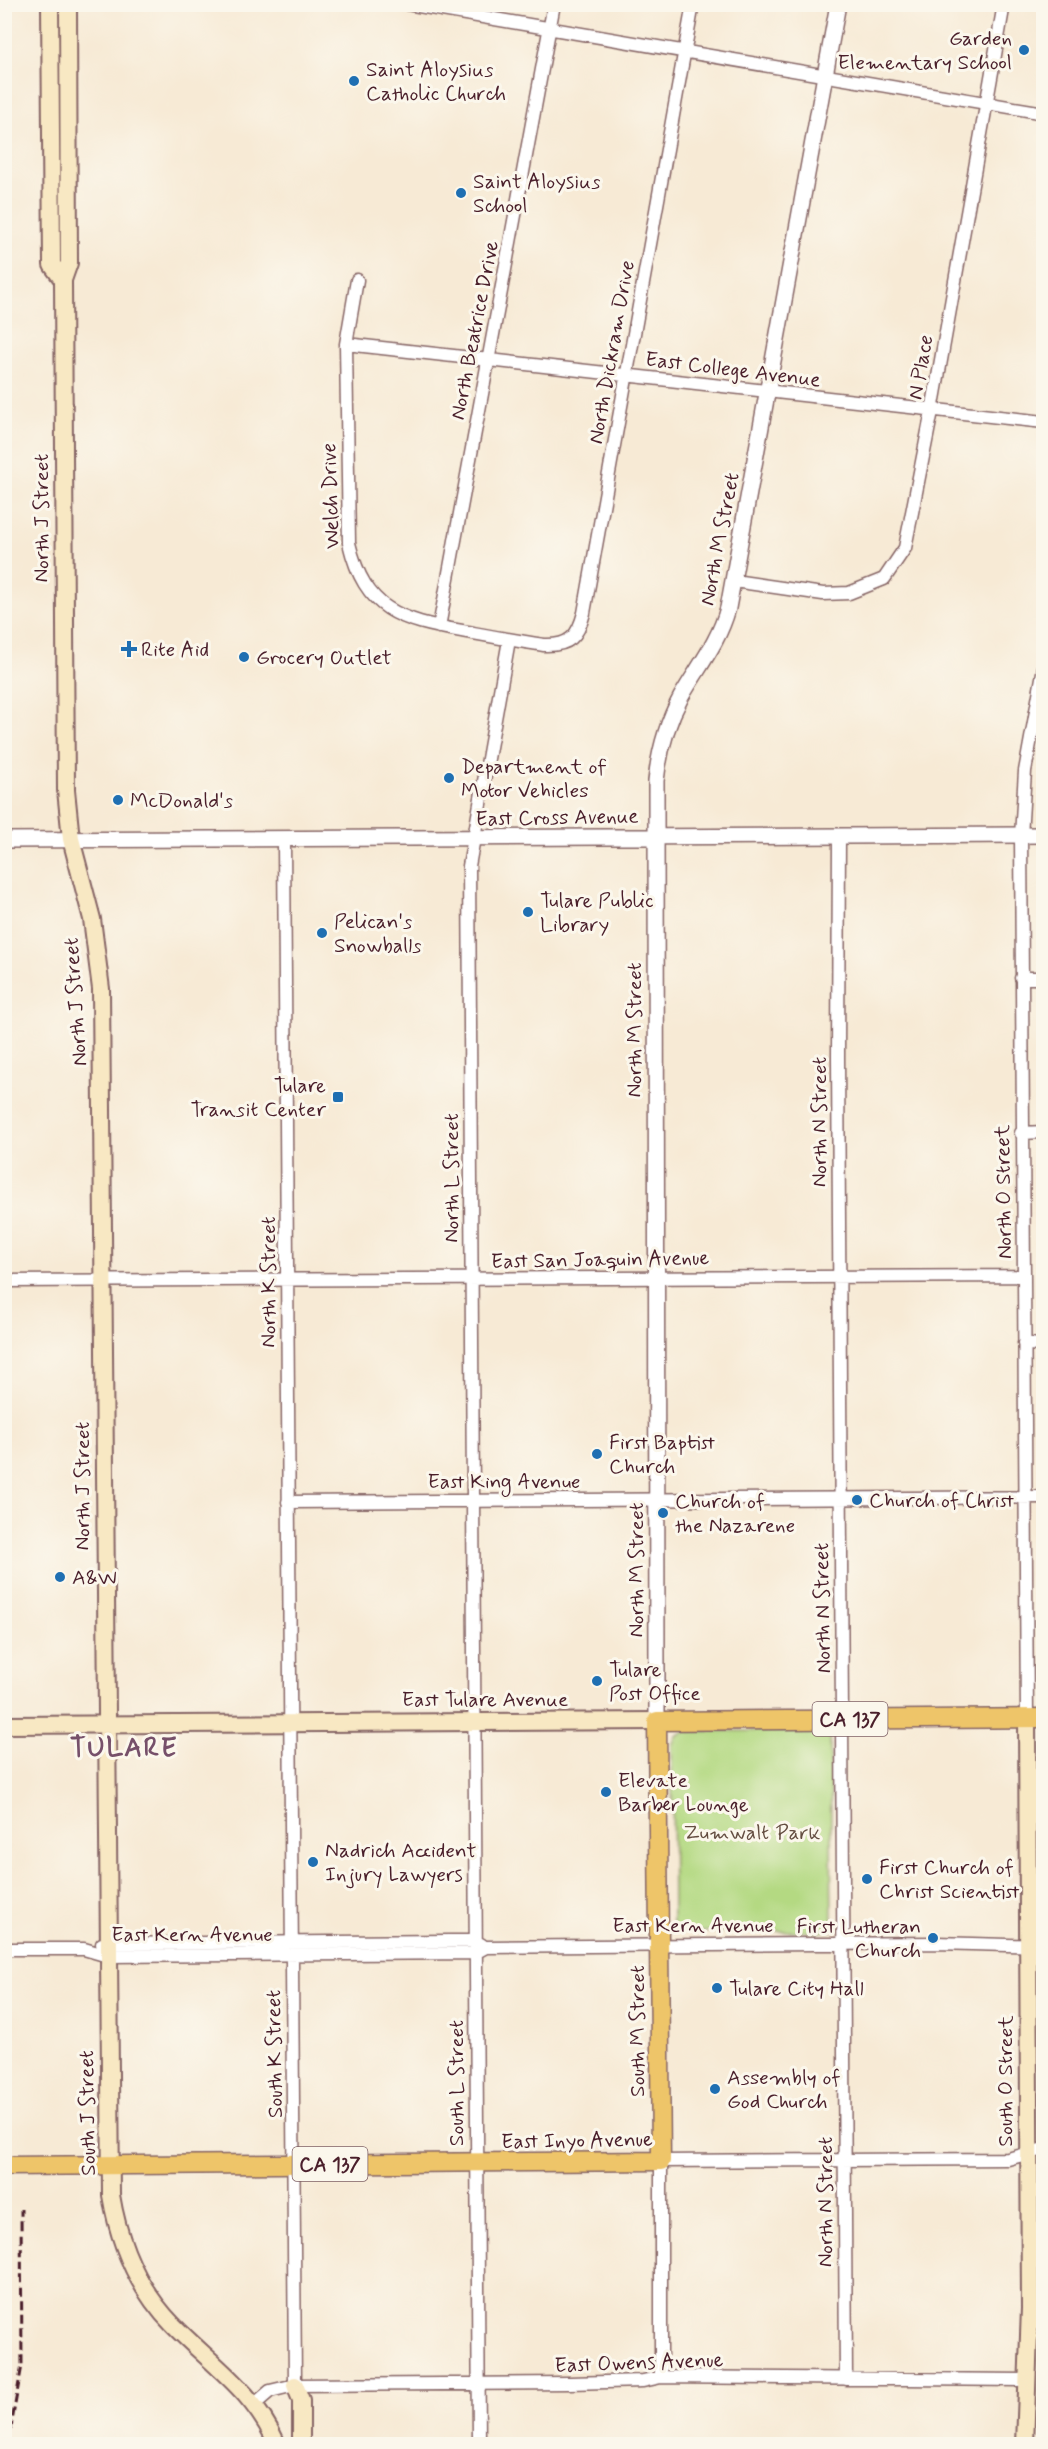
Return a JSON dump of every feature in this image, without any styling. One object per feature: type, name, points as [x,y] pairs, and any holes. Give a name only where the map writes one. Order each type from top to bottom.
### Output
[{"type":"main road","name":"North J Street","points":[[50,4],[52,265],[63,280]]},
{"type":"main road","name":"North J Street","points":[[68,4],[69,263],[63,280],[64,740],[71,839],[92,919],[102,989],[106,1724]]},
{"type":"main road","name":"East Tulare Avenue","points":[[4,1725],[1035,1718]]},
{"type":"main road","name":"South O Street","points":[[1026,2445],[1029,2380],[1037,2309],[1035,1718]]},
{"type":"main road","name":"South M Street","points":[[657,1721],[661,2161]]},
{"type":"main road","name":"South J Street","points":[[106,1724],[109,2165],[115,2223],[135,2272],[157,2307],[173,2325],[228,2374],[255,2404],[277,2445]]},
{"type":"main road","name":"East Inyo Avenue","points":[[109,2165],[661,2161]]},
{"type":"main road","name":"CA 137","points":[[4,2166],[109,2165]]},
{"type":"main road","points":[[295,2385],[300,2400],[301,2445]]},
{"type":"street","points":[[407,4],[1044,113]]},
{"type":"street","name":"North Beatrice Drive","points":[[439,627],[554,4]]},
{"type":"street","name":"North Dickram Drive","points":[[509,640],[555,646],[574,639],[580,630],[693,4]]},
{"type":"street","name":"North M Street","points":[[657,1721],[654,837],[658,762],[668,728],[681,697],[722,628],[734,580],[838,4]]},
{"type":"street","name":"N Place","points":[[734,580],[804,592],[837,594],[861,590],[884,579],[904,548],[932,411],[1004,4]]},
{"type":"street","name":"Welch Drive","points":[[357,280],[346,344],[349,543],[357,574],[373,596],[399,616],[439,627],[509,640]]},
{"type":"street","name":"East College Avenue","points":[[346,344],[767,393],[1044,422]]},
{"type":"street","name":"North L Street","points":[[475,1721],[469,866],[509,640]]},
{"type":"street","name":"North O Street","points":[[1035,1718],[1025,1497],[1020,836],[1024,771],[1044,667]]},
{"type":"street","name":"East Cross Avenue","points":[[4,840],[284,841],[1044,835]]},
{"type":"street","name":"North N Street","points":[[839,837],[846,2379]]},
{"type":"street","name":"North K Street","points":[[284,841],[288,1502],[292,1723]]},
{"type":"street","points":[[1021,978],[1044,978]]},
{"type":"street","points":[[1021,1133],[1044,1132]]},
{"type":"street","name":"East San Joaquin Avenue","points":[[4,1281],[287,1282],[1023,1276]]},
{"type":"street","points":[[1024,1343],[1044,1346]]},
{"type":"street","name":"East King Avenue","points":[[288,1502],[1044,1497]]},
{"type":"street","name":"South L Street","points":[[475,1721],[479,1947],[476,2163],[478,2445]]},
{"type":"street","name":"South K Street","points":[[292,1723],[295,2385]]},
{"type":"street","name":"East Kern Avenue","points":[[4,1949],[659,1944],[1035,1945]]},
{"type":"street","name":"East Inyo Avenue","points":[[661,2161],[1008,2159],[1036,2152]]},
{"type":"street","name":"South M Street","points":[[661,2161],[661,2377]]},
{"type":"street","name":"East Owens Avenue","points":[[255,2404],[270,2391],[295,2385],[478,2385],[643,2381],[661,2377],[1029,2380]]},
{"type":"green space","name":"Zumwalt Park","points":[[684,1731],[830,1731],[832,1931],[673,1932],[672,1745],[676,1736]]},
{"type":"railway","points":[[8,2444],[22,2365],[21,2209]]},
{"type":"place","name":"Garden Elementary School","points":[[1024,50]]},
{"type":"place","name":"Saint Aloysius Catholic Church","points":[[354,81]]},
{"type":"place","name":"Saint Aloysius School","points":[[461,193]]},
{"type":"place","name":"Rite Aid","points":[[129,649]]},
{"type":"place","name":"Grocery Outlet","points":[[244,657]]},
{"type":"place","name":"Department of Motor Vehicles","points":[[449,778]]},
{"type":"place","name":"McDonald's","points":[[118,800]]},
{"type":"place","name":"Tulare Public Library","points":[[528,912]]},
{"type":"place","name":"Pelican's Snowballs","points":[[322,933]]},
{"type":"place","name":"Tulare Transit Center","points":[[338,1097]]},
{"type":"place","name":"First Baptist Church","points":[[597,1454]]},
{"type":"place","name":"Church of Christ","points":[[857,1500]]},
{"type":"place","name":"Church of the Nazarene","points":[[663,1513]]},
{"type":"place","name":"A&W","points":[[60,1577]]},
{"type":"place","name":"Tulare Post Office","points":[[597,1681]]},
{"type":"place","name":"Elevate Barber Lounge","points":[[606,1792]]},
{"type":"place","name":"Nadrich Accident Injury Lawyers","points":[[313,1862]]},
{"type":"place","name":"First Church of Christ Scientist","points":[[867,1879]]},
{"type":"place","name":"First Lutheran Church","points":[[933,1938]]},
{"type":"place","name":"Tulare City Hall","points":[[717,1988]]},
{"type":"place","name":"Assembly of God Church","points":[[715,2089]]},
{"type":"district","name":"TULARE","points":[[124,1747]]}]
